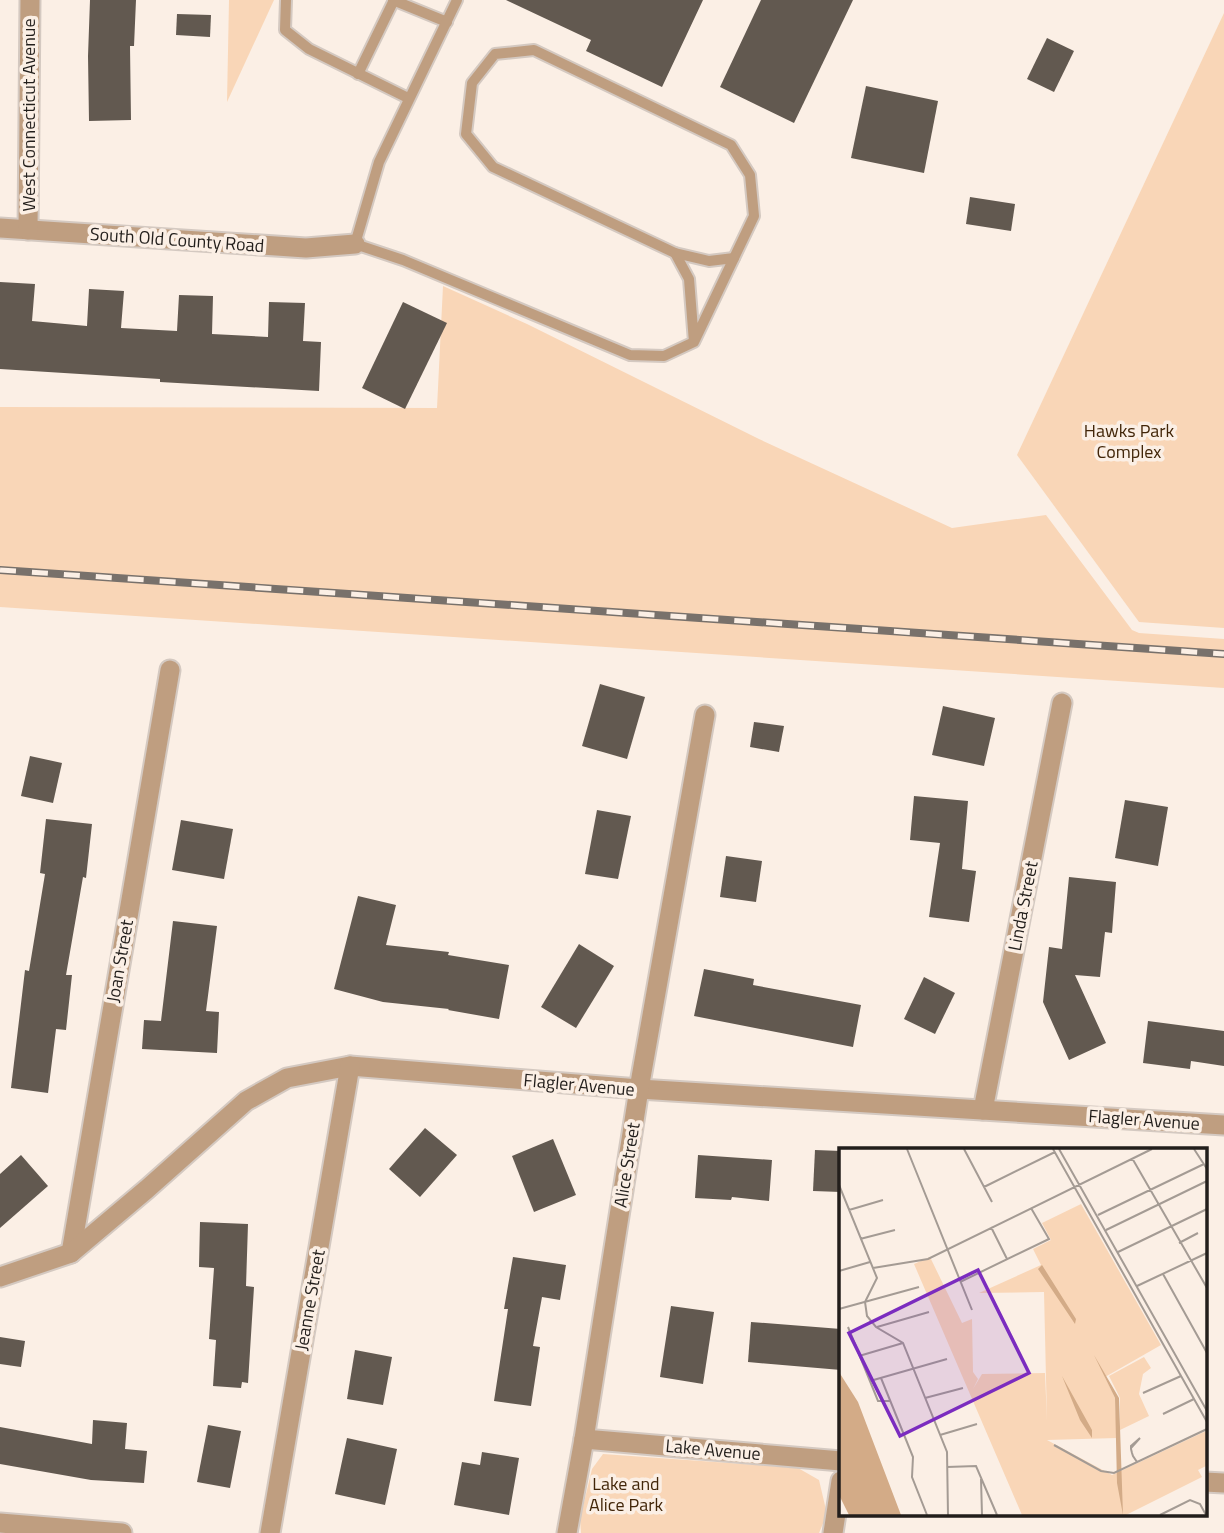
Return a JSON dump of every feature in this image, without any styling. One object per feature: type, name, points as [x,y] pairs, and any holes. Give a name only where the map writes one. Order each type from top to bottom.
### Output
[{"type":"street","name":"West Connecticut Avenue","points":[[28,230],[30,0]]},
{"type":"street","name":"South Old County Road","points":[[0,228],[306,248],[355,244]]},
{"type":"street","name":"Joan Street","points":[[71,1253],[170,670]]},
{"type":"street","name":"Linda Street","points":[[983,1110],[1062,703]]},
{"type":"street","name":"Alice Street","points":[[567,1533],[639,1089],[705,715]]},
{"type":"street","name":"Flagler Avenue","points":[[0,1277],[71,1253],[246,1101],[287,1078],[350,1066],[639,1089],[1224,1125]]},
{"type":"street","name":"Jeanne Street","points":[[270,1533],[350,1066]]},
{"type":"street","name":"Lake Avenue","points":[[584,1439],[839,1461]]},
{"type":"street","points":[[1206,1482],[1224,1483]]},
{"type":"street","points":[[833,1533],[839,1494]]},
{"type":"street","points":[[0,1523],[122,1533]]},
{"type":"lane","points":[[286,0],[285,30],[309,50],[408,98]]},
{"type":"lane","points":[[358,74],[393,0],[447,22]]},
{"type":"lane","points":[[457,0],[379,162],[355,244],[403,260],[629,355],[664,356],[694,342],[734,258],[754,216],[750,175],[731,145],[534,50],[495,54],[472,83],[466,134],[494,167],[674,254],[709,261],[734,258]]},
{"type":"lane","points":[[674,254],[688,279],[694,342]]},
{"type":"green space","points":[[229,0],[274,0],[227,102]]},
{"type":"green space","name":"Hawks Park Complex","points":[[1224,13],[1224,628],[1139,622],[1017,455]]},
{"type":"green space","points":[[443,286],[527,324],[759,439],[952,528],[1046,515],[1132,630],[1139,633],[1224,639],[1224,688],[0,607],[0,407],[437,408]]},
{"type":"green space","name":"Lake and Alice Park","points":[[603,1454],[798,1468],[819,1480],[827,1514],[819,1533],[581,1533],[580,1519],[592,1469]]},
{"type":"building","points":[[90,0],[136,0],[134,46],[130,46],[131,120],[89,121]]},
{"type":"building","points":[[506,0],[703,0],[662,87],[586,51],[591,40]]},
{"type":"building","points":[[761,0],[853,0],[794,123],[720,87]]},
{"type":"building","points":[[177,14],[211,15],[210,37],[176,35]]},
{"type":"building","points":[[1047,38],[1074,51],[1054,92],[1027,79]]},
{"type":"building","points":[[866,86],[938,101],[924,173],[851,158]]},
{"type":"building","points":[[970,197],[1015,204],[1011,231],[966,224]]},
{"type":"building","points":[[0,282],[35,284],[32,321],[87,326],[89,289],[124,291],[121,328],[177,331],[179,295],[213,296],[212,334],[268,337],[269,302],[305,303],[303,341],[321,342],[319,391],[0,369]]},
{"type":"building","points":[[403,302],[447,323],[405,409],[362,388]]},
{"type":"building","points":[[600,684],[645,697],[627,759],[582,746]]},
{"type":"building","points":[[943,706],[995,718],[984,766],[932,755]]},
{"type":"building","points":[[754,722],[784,726],[779,752],[750,747]]},
{"type":"building","points":[[30,756],[62,763],[53,803],[21,796]]},
{"type":"building","points":[[914,796],[968,801],[962,869],[976,871],[969,922],[929,917],[940,843],[910,840]]},
{"type":"building","points":[[1125,800],[1168,807],[1158,866],[1115,858]]},
{"type":"building","points":[[597,810],[631,816],[618,879],[585,874]]},
{"type":"building","points":[[46,819],[92,824],[86,878],[83,877],[66,975],[72,975],[66,1030],[56,1029],[48,1093],[11,1088],[25,970],[29,971],[45,874],[40,873]]},
{"type":"building","points":[[181,820],[233,829],[224,879],[172,870]]},
{"type":"building","points":[[726,856],[762,861],[756,902],[720,897]]},
{"type":"building","points":[[1069,877],[1116,882],[1112,933],[1105,932],[1100,977],[1075,975],[1106,1043],[1069,1060],[1043,1002],[1049,947],[1062,949]]},
{"type":"building","points":[[358,896],[396,905],[386,945],[449,952],[448,955],[509,965],[499,1019],[449,1009],[383,1002],[334,989]]},
{"type":"building","points":[[173,921],[217,926],[206,1011],[219,1012],[217,1053],[142,1049],[144,1020],[161,1021]]},
{"type":"building","points":[[579,944],[614,966],[576,1028],[541,1007]]},
{"type":"building","points":[[704,969],[754,979],[753,985],[861,1005],[853,1047],[694,1016]]},
{"type":"building","points":[[924,977],[955,993],[935,1034],[904,1019]]},
{"type":"building","points":[[1148,1021],[1224,1031],[1224,1066],[1191,1061],[1190,1069],[1143,1063]]},
{"type":"building","points":[[425,1128],[457,1155],[420,1197],[389,1169]]},
{"type":"building","points":[[553,1139],[576,1195],[534,1212],[512,1156]]},
{"type":"building","points":[[815,1150],[839,1151],[839,1192],[813,1191]]},
{"type":"building","points":[[21,1155],[48,1186],[0,1228],[0,1174]]},
{"type":"building","points":[[698,1155],[772,1160],[769,1201],[732,1197],[731,1200],[695,1198]]},
{"type":"building","points":[[200,1222],[248,1224],[246,1286],[254,1287],[248,1383],[242,1382],[241,1388],[213,1386],[216,1340],[209,1339],[214,1268],[199,1267]]},
{"type":"building","points":[[513,1257],[566,1265],[560,1300],[542,1297],[533,1346],[540,1347],[531,1406],[494,1401],[508,1309],[504,1309]]},
{"type":"building","points":[[671,1306],[714,1312],[703,1384],[660,1377]]},
{"type":"building","points":[[751,1322],[839,1329],[839,1370],[748,1362]]},
{"type":"building","points":[[0,1337],[25,1341],[21,1367],[0,1364]]},
{"type":"building","points":[[355,1350],[392,1357],[383,1405],[347,1399]]},
{"type":"building","points":[[93,1420],[127,1423],[125,1449],[147,1451],[144,1483],[91,1480],[0,1464],[0,1427],[92,1444]]},
{"type":"building","points":[[208,1425],[241,1431],[230,1488],[197,1482]]},
{"type":"building","points":[[347,1438],[397,1449],[385,1505],[335,1494]]},
{"type":"building","points":[[482,1452],[519,1458],[509,1515],[454,1505],[462,1462],[480,1465]]},
{"type":"railway","points":[[0,570],[1224,654]]}]
